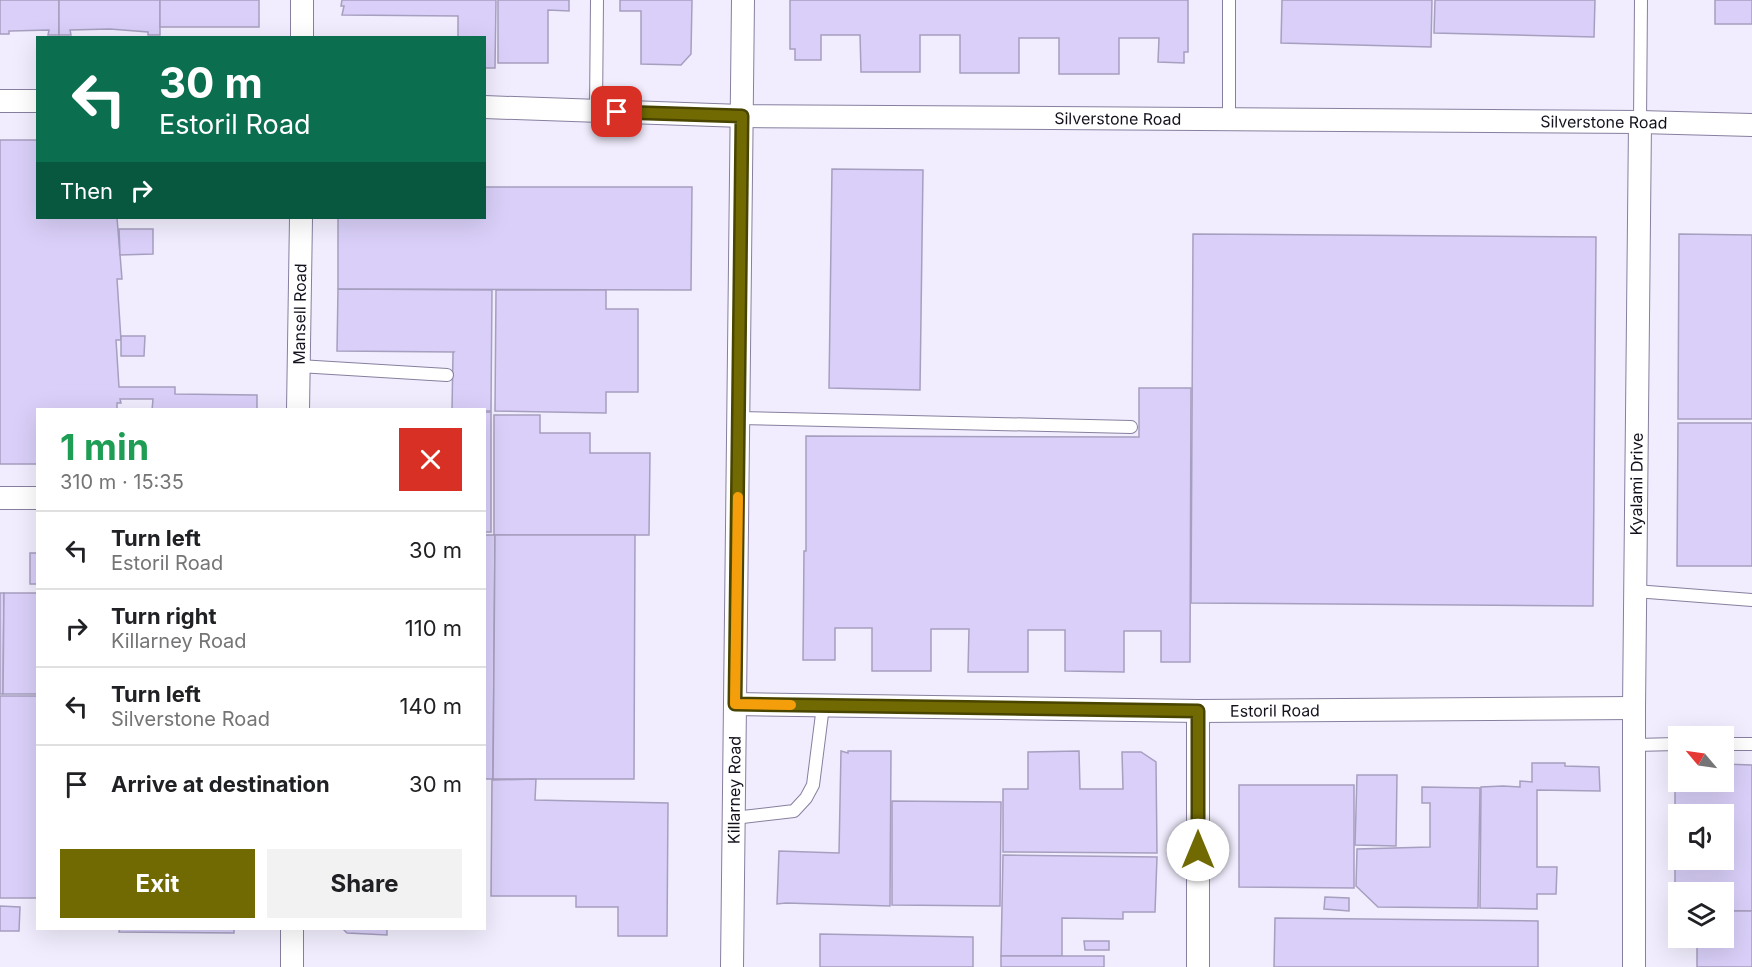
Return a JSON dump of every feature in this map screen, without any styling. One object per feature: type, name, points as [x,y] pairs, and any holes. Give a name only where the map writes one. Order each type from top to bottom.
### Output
[{"type":"street","points":[[302,0],[302,36]]},
{"type":"street","name":"Killarney Road","points":[[732,967],[743,0]]},
{"type":"street","points":[[0,101],[36,101]]},
{"type":"street","name":"Silverstone Road","points":[[486,107],[742,116],[1640,122],[1752,125]]},
{"type":"street","name":"Kyalami Drive","points":[[1634,967],[1634,708],[1640,122]]},
{"type":"street","name":"Mansell Road","points":[[298,408],[301,219]]},
{"type":"street","points":[[0,498],[36,498]]},
{"type":"street","name":"Estoril Road","points":[[735,704],[1198,711],[1634,708]]},
{"type":"street","points":[[1198,711],[1198,967]]},
{"type":"street","points":[[292,930],[292,967]]},
{"type":"lane","points":[[596,111],[597,0]]},
{"type":"lane","points":[[1229,0],[1229,120]]},
{"type":"lane","name":"Kyalami Drive","points":[[1640,122],[1641,0]]},
{"type":"lane","points":[[299,366],[447,375]]},
{"type":"lane","points":[[738,418],[1131,427]]},
{"type":"lane","points":[[1635,591],[1752,600]]},
{"type":"lane","points":[[734,818],[794,811],[800,806],[813,785],[823,706]]},
{"type":"lane","points":[[1634,745],[1668,744]]},
{"type":"lane","points":[[1734,744],[1752,744]]},
{"type":"shaded area","points":[[0,0],[1752,0],[1752,967],[0,967]]},
{"type":"building","points":[[0,0],[59,0],[59,35],[48,35],[49,30],[9,31],[9,34],[0,34]]},
{"type":"building","points":[[59,0],[160,0],[160,35],[110,29],[70,30],[71,35],[59,35]]},
{"type":"building","points":[[160,0],[259,0],[259,27],[160,27]]},
{"type":"building","points":[[342,0],[496,0],[495,68],[486,68],[486,36],[458,36],[458,16],[342,15],[344,6],[341,6]]},
{"type":"building","points":[[498,0],[569,0],[569,11],[548,10],[548,63],[498,63]]},
{"type":"building","points":[[620,0],[692,0],[691,54],[681,65],[641,64],[641,11],[620,11]]},
{"type":"building","points":[[790,0],[1188,0],[1188,52],[1184,52],[1184,63],[1158,62],[1159,38],[1119,38],[1119,74],[1059,74],[1059,38],[1019,38],[1019,73],[960,73],[960,35],[920,35],[920,72],[861,72],[860,35],[821,35],[821,60],[795,60],[795,49],[790,49]]},
{"type":"building","points":[[1282,0],[1432,0],[1431,47],[1281,43]]},
{"type":"building","points":[[1435,0],[1595,0],[1594,37],[1434,33]]},
{"type":"building","points":[[1715,0],[1752,0],[1752,24],[1715,24]]},
{"type":"building","points":[[0,140],[36,140],[36,219],[117,219],[122,279],[117,279],[121,340],[116,340],[119,387],[175,387],[175,394],[257,395],[257,408],[152,408],[153,399],[120,399],[121,403],[117,403],[117,408],[36,408],[36,464],[0,464]]},
{"type":"building","points":[[832,169],[923,170],[920,390],[829,388]]},
{"type":"building","points":[[486,187],[692,187],[691,290],[338,289],[338,219],[486,219]]},
{"type":"building","points":[[119,229],[153,229],[153,254],[120,255]]},
{"type":"building","points":[[1193,234],[1596,237],[1593,606],[1191,603]]},
{"type":"building","points":[[1679,234],[1752,235],[1752,419],[1678,419]]},
{"type":"building","points":[[338,289],[492,290],[491,411],[486,411],[486,408],[452,408],[454,352],[337,351]]},
{"type":"building","points":[[496,290],[606,290],[606,309],[638,309],[638,392],[606,392],[606,413],[495,411]]},
{"type":"building","points":[[121,336],[145,336],[144,356],[121,356]]},
{"type":"building","points":[[1139,388],[1191,388],[1190,662],[1161,662],[1161,631],[1124,631],[1124,672],[1065,671],[1065,630],[1028,630],[1028,672],[968,672],[969,629],[931,629],[931,671],[872,671],[872,628],[835,628],[835,660],[803,660],[806,436],[1139,437]]},
{"type":"building","points":[[486,412],[491,412],[491,532],[486,532]]},
{"type":"building","points":[[494,415],[540,415],[540,433],[590,433],[590,453],[650,453],[649,535],[494,535]]},
{"type":"building","points":[[1678,423],[1752,423],[1752,566],[1677,566]]},
{"type":"building","points":[[486,535],[495,535],[493,779],[486,779]]},
{"type":"building","points":[[495,535],[635,535],[634,779],[493,779]]},
{"type":"building","points":[[30,553],[36,553],[36,584],[30,584]]},
{"type":"building","points":[[0,593],[4,593],[3,694],[0,694]]},
{"type":"building","points":[[4,593],[36,593],[36,694],[3,694]]},
{"type":"building","points":[[0,696],[36,696],[36,898],[0,898]]},
{"type":"building","points":[[841,751],[848,753],[848,751],[891,751],[890,906],[777,904],[779,851],[839,853]]},
{"type":"building","points":[[1079,751],[1080,789],[1123,789],[1122,752],[1141,752],[1156,762],[1157,853],[1003,852],[1003,789],[1028,789],[1028,752]]},
{"type":"building","points":[[1532,763],[1565,763],[1565,766],[1599,767],[1600,791],[1537,790],[1537,867],[1557,867],[1556,894],[1537,894],[1537,909],[1480,908],[1481,787],[1520,787],[1520,781],[1532,782]]},
{"type":"building","points":[[1734,764],[1752,765],[1752,911],[1734,911],[1734,882],[1675,882],[1675,870],[1734,870],[1734,804],[1675,804],[1675,792],[1734,792]]},
{"type":"building","points":[[1357,775],[1397,775],[1396,846],[1355,845]]},
{"type":"building","points":[[536,779],[535,800],[668,803],[667,936],[618,936],[618,907],[576,907],[576,896],[491,896],[492,780]]},
{"type":"building","points":[[1239,785],[1354,785],[1354,888],[1239,887]]},
{"type":"building","points":[[1422,787],[1480,788],[1478,908],[1378,907],[1356,886],[1357,849],[1430,847],[1430,803],[1422,803]]},
{"type":"building","points":[[892,801],[1001,802],[1000,906],[892,905]]},
{"type":"building","points":[[1003,855],[1157,857],[1155,912],[1123,912],[1123,919],[1062,918],[1062,956],[1001,956]]},
{"type":"building","points":[[1325,897],[1349,898],[1349,911],[1324,909]]},
{"type":"building","points":[[0,906],[20,907],[19,931],[0,931]]},
{"type":"building","points":[[1734,911],[1752,911],[1752,967],[1697,967],[1697,948],[1734,948]]},
{"type":"building","points":[[1275,918],[1538,921],[1538,967],[1274,967]]},
{"type":"building","points":[[120,930],[234,930],[234,933],[119,932]]},
{"type":"building","points":[[344,930],[387,930],[387,935],[347,933]]},
{"type":"building","points":[[820,934],[973,937],[973,967],[820,967]]},
{"type":"building","points":[[1084,941],[1109,941],[1109,950],[1085,950]]},
{"type":"building","points":[[1001,956],[1104,956],[1104,967],[1001,967]]},
{"type":"slow traffic","points":[[738,497],[735,704],[791,705]]},
{"type":"route","points":[[617,112],[742,116],[735,704],[1198,711],[1198,850]]}]
